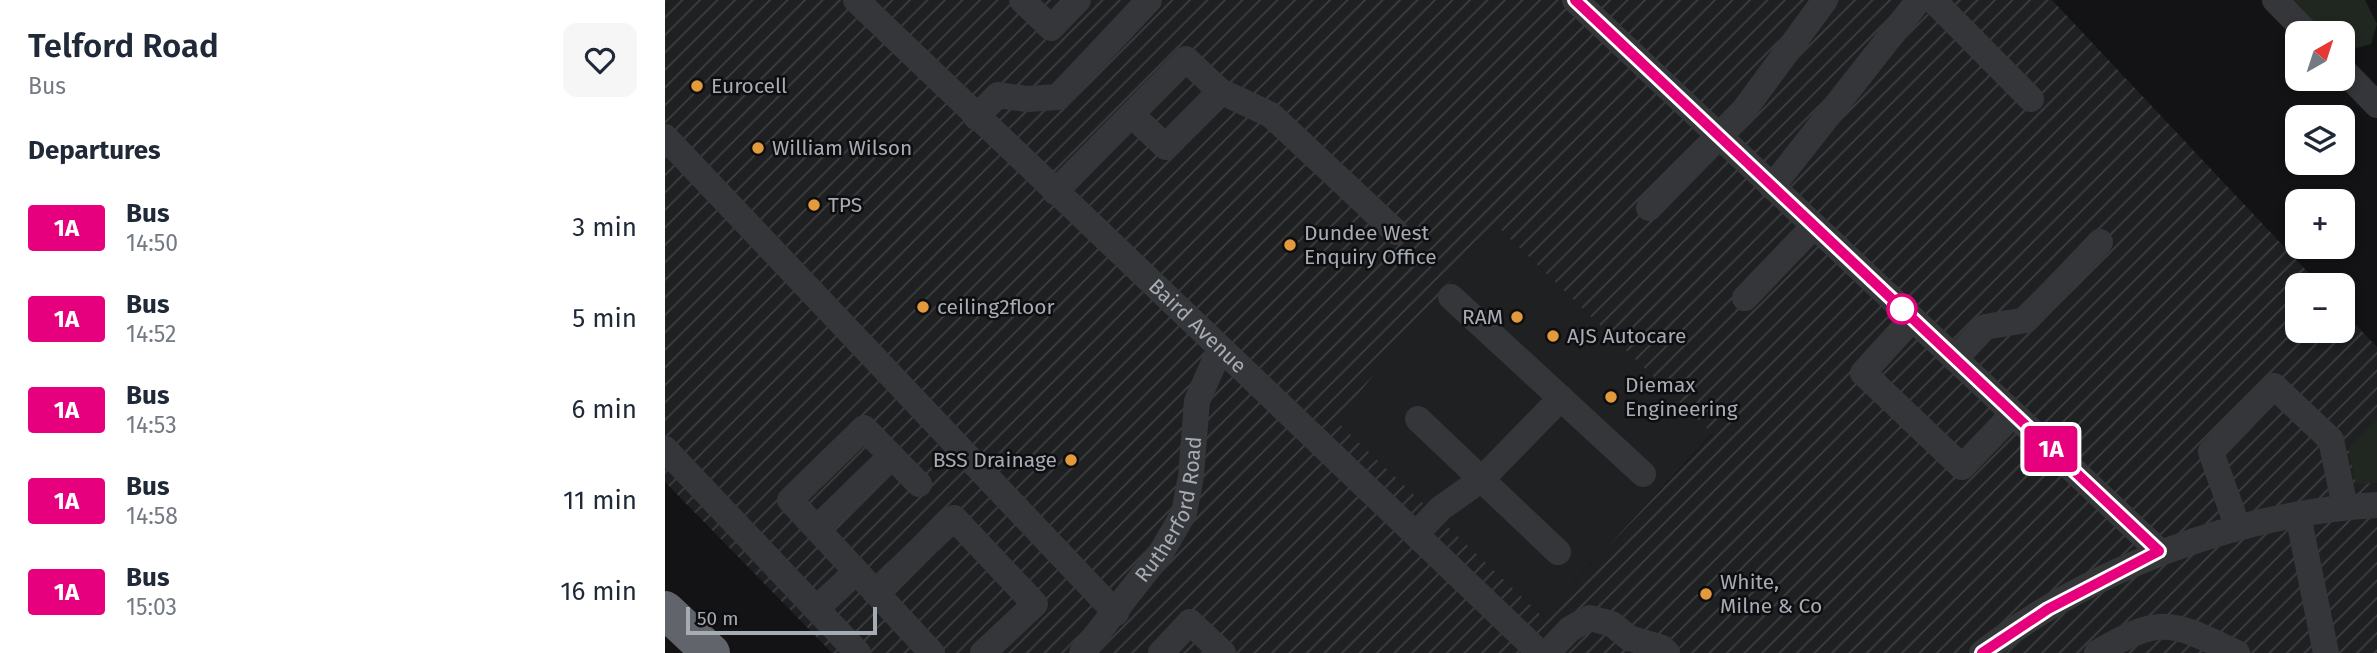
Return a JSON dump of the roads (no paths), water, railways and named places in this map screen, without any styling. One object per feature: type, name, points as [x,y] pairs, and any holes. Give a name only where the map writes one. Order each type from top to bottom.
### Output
[{"type":"highway","points":[[665,610],[711,653]]},
{"type":"street","name":"Baird Avenue","points":[[856,0],[1540,653]]},
{"type":"street","points":[[1021,0],[1051,28],[1078,0]]},
{"type":"street","points":[[976,117],[998,95],[1027,99],[1058,97],[1149,0]]},
{"type":"street","points":[[1575,0],[2159,551]]},
{"type":"street","points":[[1649,208],[1744,110],[1825,0]]},
{"type":"street","points":[[1772,187],[1919,0]]},
{"type":"street","points":[[1933,0],[2031,99]]},
{"type":"street","points":[[2275,0],[2295,21]]},
{"type":"street","points":[[1055,192],[1099,146],[1133,116],[1186,59],[1220,91],[1271,115],[1396,232]]},
{"type":"street","points":[[2355,79],[2373,93]]},
{"type":"street","points":[[1133,116],[1166,147],[1220,91]]},
{"type":"street","points":[[665,137],[1117,613]]},
{"type":"street","points":[[1745,298],[1814,226]]},
{"type":"street","points":[[1955,359],[1985,327],[2026,320],[2100,243]]},
{"type":"street","points":[[1451,297],[1643,474]]},
{"type":"street","points":[[1912,319],[1863,373],[1962,467],[2013,414]]},
{"type":"street","name":"Rutherford Road","points":[[1082,653],[1117,613],[1162,551],[1184,513],[1191,476],[1197,401],[1220,349]]},
{"type":"street","points":[[2238,528],[2211,453],[2274,386],[2331,440],[2346,507]]},
{"type":"street","points":[[1416,534],[1441,508],[1482,479],[1561,398]]},
{"type":"street","points":[[1418,419],[1558,552]]},
{"type":"street","points":[[919,484],[864,428],[790,500],[932,653]]},
{"type":"street","points":[[665,449],[858,653]]},
{"type":"street","points":[[817,528],[891,456]]},
{"type":"street","points":[[1982,653],[2048,609],[2159,551],[2238,528],[2298,515],[2377,505]]},
{"type":"street","points":[[2298,515],[2326,653]]},
{"type":"street","points":[[875,592],[954,518],[1035,604],[983,653]]},
{"type":"street","points":[[816,609],[856,572]]},
{"type":"street","points":[[1547,653],[1570,629],[1590,618],[1612,624],[1629,638],[1661,648],[1667,653]]},
{"type":"street","points":[[1161,653],[1190,622],[1223,653]]},
{"type":"street","points":[[2097,653],[2131,632],[2152,625],[2168,625],[2237,653]]},
{"type":"place","name":"Eurocell","points":[[697,86]]},
{"type":"place","name":"William Wilson","points":[[758,148]]},
{"type":"place","name":"TPS","points":[[814,205]]},
{"type":"place","name":"Dundee West Enquiry Office","points":[[1290,245]]},
{"type":"place","name":"ceiling2floor","points":[[923,307]]},
{"type":"place","name":"RAM","points":[[1517,317]]},
{"type":"place","name":"AJS Autocare","points":[[1553,336]]},
{"type":"place","name":"Diemax Engineering","points":[[1611,397]]},
{"type":"place","name":"BSS Drainage","points":[[1071,460]]},
{"type":"place","name":"White, Milne & Co","points":[[1706,594]]}]
